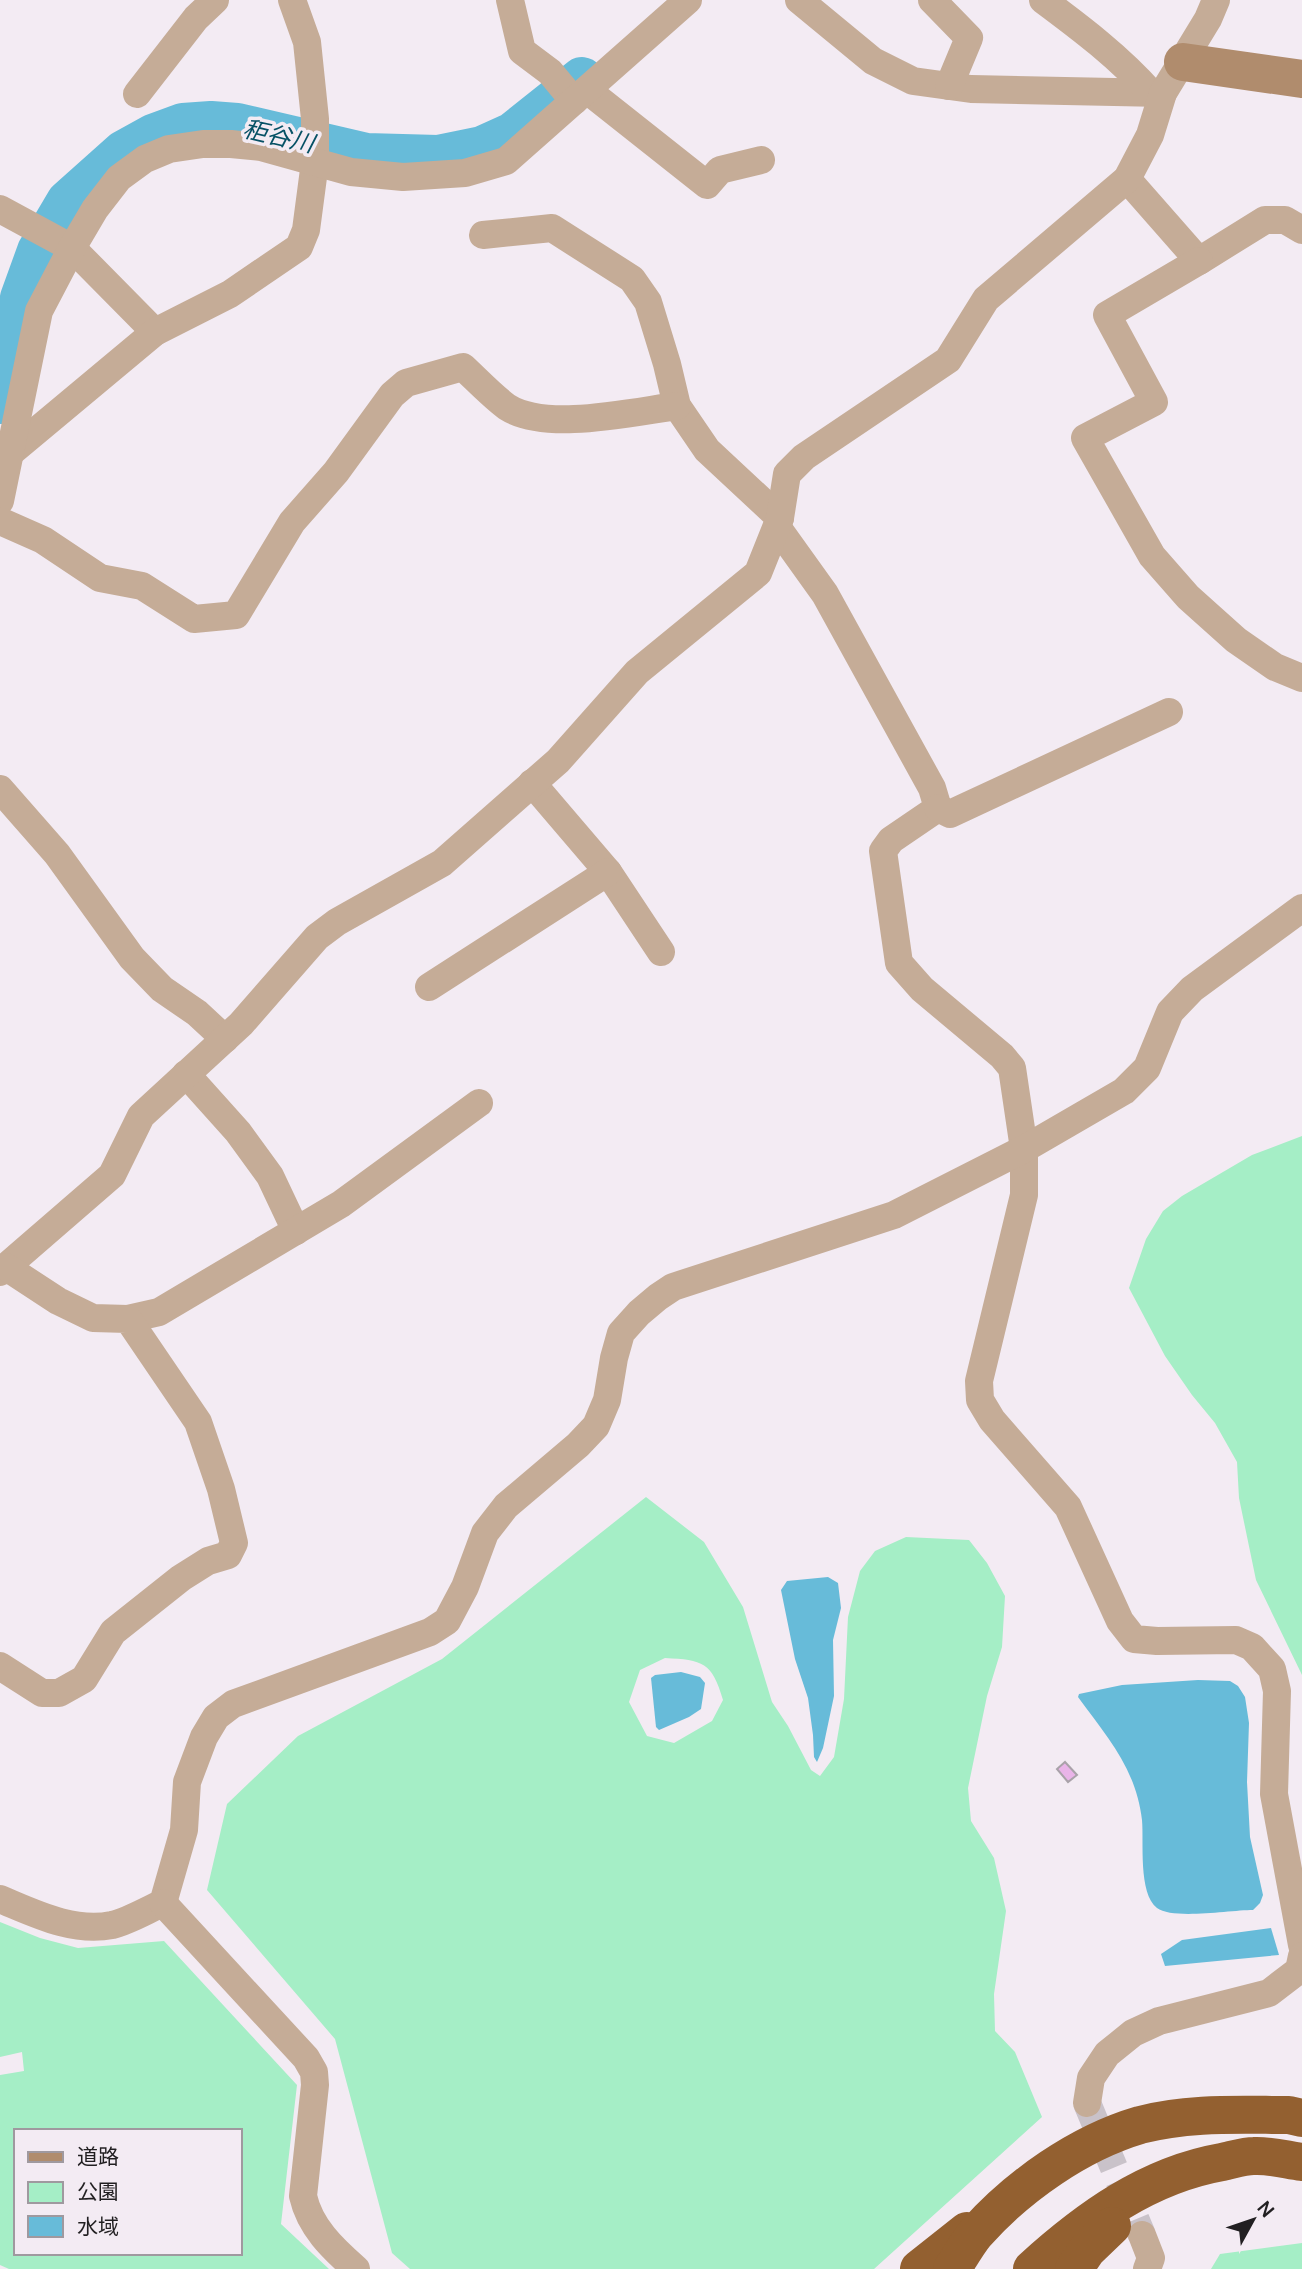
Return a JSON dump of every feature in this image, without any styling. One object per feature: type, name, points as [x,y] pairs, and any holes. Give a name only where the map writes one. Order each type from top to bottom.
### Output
[{"type":"highway","points":[[919,2269],[1035,2179],[1077,2151],[1140,2125],[1205,2115],[1289,2115],[1302,2118]]},
{"type":"highway","points":[[1032,2269],[1072,2233],[1129,2196],[1163,2178],[1201,2165],[1255,2156],[1302,2162]]},
{"type":"highway","points":[[1074,2269],[1087,2250],[1131,2212],[1170,2188],[1255,2156]]},
{"type":"highway","points":[[952,2269],[975,2234],[1035,2179]]},
{"type":"street","points":[[137,94],[196,18],[215,0]]},
{"type":"street","points":[[10,453],[155,332],[230,294],[299,247],[306,230],[315,160],[315,119],[307,42],[292,0]]},
{"type":"street","points":[[510,0],[522,51],[707,185],[720,170],[761,160]]},
{"type":"street","points":[[0,500],[39,311],[95,209],[119,178],[145,159],[169,149],[203,144],[231,144],[261,147],[351,172],[403,177],[465,173],[506,161],[688,0]]},
{"type":"street","points":[[799,0],[873,61],[913,81],[971,89],[1302,79]]},
{"type":"street","points":[[932,0],[969,38],[950,86]]},
{"type":"street","points":[[1043,0],[1099,41],[1129,68],[1166,83]]},
{"type":"street","points":[[479,1103],[341,1203],[159,1312],[128,1319],[93,1318],[3,1270],[112,1175],[141,1116],[241,1024],[317,937],[337,922],[442,863],[558,761],[637,672],[758,573],[778,522],[787,474],[804,457],[948,360],[986,299],[1127,178],[1150,135],[1166,83],[1208,19],[1216,0]]},
{"type":"street","points":[[1127,178],[1199,261]]},
{"type":"street","points":[[0,209],[72,248],[155,332]]},
{"type":"street","points":[[1302,230],[1285,220],[1265,220],[1107,315],[1154,402],[1085,438],[1152,556],[1188,597],[1236,640],[1275,667],[1302,678]]},
{"type":"street","points":[[483,235],[552,228],[632,279],[648,302],[677,406],[707,450],[778,522],[825,594],[932,788],[938,808],[950,814],[1169,712]]},
{"type":"street","points":[[0,521],[43,540],[100,578],[142,586],[194,619],[236,615],[292,522],[336,472],[392,395],[406,383],[463,367],[507,407],[530,417],[569,419],[677,406]]},
{"type":"street","points":[[532,783],[608,872],[661,952]]},
{"type":"street","points":[[0,789],[57,854],[132,958],[162,989],[197,1013],[225,1039]]},
{"type":"street","points":[[938,808],[898,834],[883,851],[899,963],[922,989],[1002,1056],[1012,1068],[1024,1149],[1024,1195],[979,1381],[981,1400],[992,1420],[1068,1507],[1120,1621],[1134,1639],[1236,1640],[1252,1647],[1272,1669],[1278,1691],[1275,1794],[1302,1945]]},
{"type":"street","points":[[429,987],[608,872]]},
{"type":"street","points":[[163,1903],[184,1830],[187,1782],[204,1737],[216,1717],[233,1703],[430,1632],[447,1621],[465,1587],[485,1533],[506,1506],[578,1445],[596,1426],[607,1400],[621,1334],[639,1313],[673,1287],[894,1215],[1024,1149],[1124,1091],[1147,1068],[1170,1012],[1192,989],[1302,908]]},
{"type":"street","points":[[186,1074],[239,1132],[270,1176],[296,1231]]},
{"type":"street","points":[[0,1666],[43,1693],[59,1693],[84,1679],[113,1632],[181,1578],[208,1561],[228,1555],[234,1543],[221,1489],[198,1422],[128,1319]]},
{"type":"street","points":[[0,1899],[47,1919],[89,1927],[113,1925],[163,1903]]},
{"type":"street","points":[[163,1903],[306,2058],[314,2072],[315,2085],[303,2196],[307,2213],[316,2228],[356,2269]]},
{"type":"street","points":[[1087,2103],[1091,2078],[1107,2054],[1133,2033],[1159,2021],[1269,1993],[1299,1970],[1302,1956]]},
{"type":"street","points":[[1142,2235],[1151,2258],[1147,2269]]},
{"type":"green space","points":[[1302,1136],[1302,1675],[1256,1580],[1239,1498],[1237,1462],[1215,1423],[1165,1356],[1129,1288],[1146,1239],[1163,1211],[1182,1196],[1252,1155]]},
{"type":"green space","points":[[646,1497],[704,1542],[743,1607],[772,1702],[811,1770],[820,1776],[834,1757],[844,1699],[848,1617],[860,1571],[875,1551],[906,1537],[969,1540],[987,1563],[1005,1596],[1002,1647],[987,1696],[968,1788],[971,1821],[994,1858],[1006,1911],[994,1994],[995,2031],[1015,2052],[1042,2117],[874,2269],[410,2269],[392,2253],[335,2039],[207,1890],[227,1804],[298,1736],[442,1659]],"holes":[[[665,1658],[689,1660],[704,1666],[715,1678],[723,1700],[712,1721],[674,1743],[647,1736],[629,1702],[640,1670]]]},
{"type":"green space","points":[[0,1922],[40,1938],[78,1948],[164,1941],[297,2085],[281,2224],[329,2269],[9,2269],[0,2265],[0,2075],[24,2071],[22,2052],[0,2057]]},
{"type":"green space","points":[[1302,2243],[1302,2269],[1211,2269],[1220,2254]]},
{"type":"water","points":[[828,1577],[838,1583],[841,1608],[833,1640],[834,1696],[823,1748],[817,1762],[814,1757],[808,1698],[795,1659],[781,1590],[787,1581]]},
{"type":"water","points":[[681,1672],[700,1677],[705,1683],[701,1709],[659,1730],[656,1727],[651,1678],[655,1675]]},
{"type":"water","points":[[1198,1680],[1230,1681],[1238,1686],[1245,1697],[1249,1723],[1247,1782],[1250,1837],[1263,1895],[1253,1910],[1176,1913],[1165,1912],[1151,1901],[1144,1879],[1142,1820],[1134,1785],[1119,1755],[1078,1697],[1079,1694],[1122,1685]]},
{"type":"water","points":[[1271,1928],[1279,1955],[1165,1966],[1161,1954],[1182,1940]]},
{"type":"building","points":[[1065,1762],[1077,1775],[1068,1782],[1057,1769]]},
{"type":"waterway","name":"秬谷川","points":[[0,402],[22,298],[39,251],[68,202],[124,152],[153,136],[183,125],[211,123],[237,125],[366,155],[438,157],[482,148],[513,134],[582,79]]},
{"type":"tunnel","points":[[1087,2103],[1142,2235]]}]
